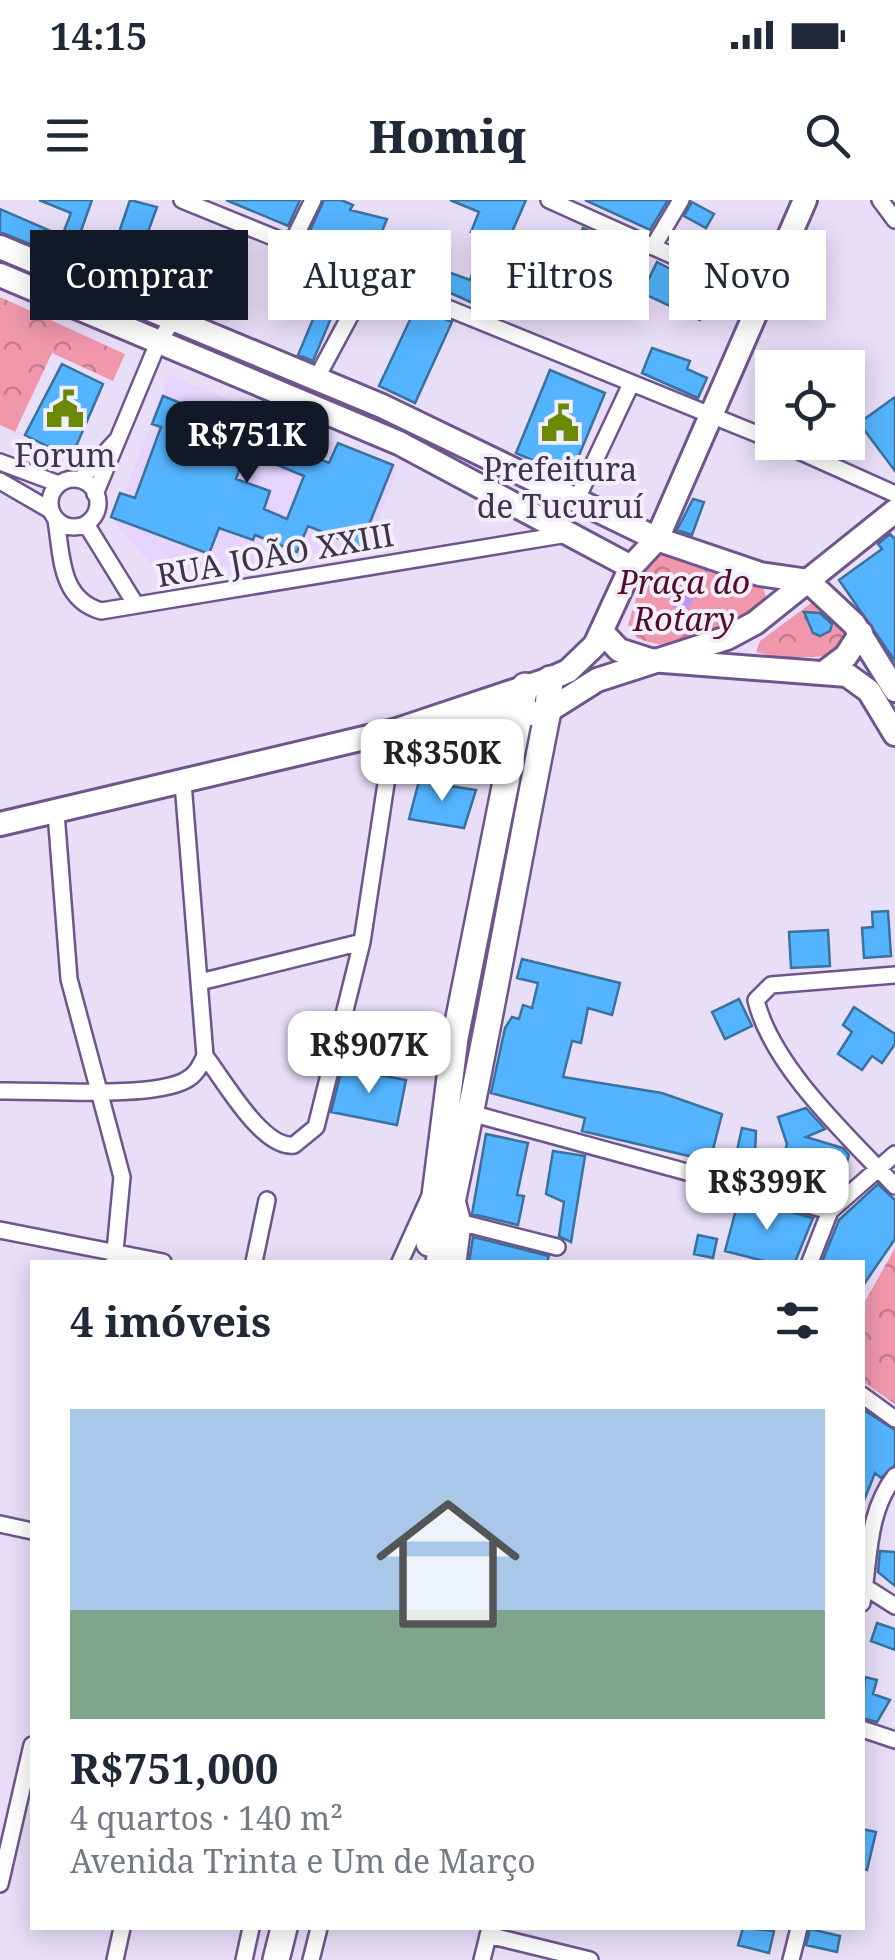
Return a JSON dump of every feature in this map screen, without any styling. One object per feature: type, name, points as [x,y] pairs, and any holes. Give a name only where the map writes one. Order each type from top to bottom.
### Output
[{"type":"main road","points":[[427,1260],[445,1188],[474,1114],[482,1041],[548,710],[538,682]]},
{"type":"main road","points":[[438,1260],[455,1038],[519,716],[538,682]]},
{"type":"main road","points":[[455,1038],[482,1041]]},
{"type":"main road","points":[[276,1960],[284,1930]]},
{"type":"street","points":[[182,200],[268,234]]},
{"type":"street","points":[[298,230],[313,200]]},
{"type":"street","points":[[549,200],[669,254]]},
{"type":"street","points":[[653,247],[681,200]]},
{"type":"street","points":[[793,230],[805,200]]},
{"type":"street","points":[[880,200],[895,220]]},
{"type":"street","points":[[0,248],[30,260]]},
{"type":"street","points":[[0,275],[399,443],[631,567]]},
{"type":"street","points":[[451,310],[755,432]]},
{"type":"street","points":[[0,481],[72,528],[86,524],[96,512],[96,494],[116,441],[158,344],[173,320],[382,406],[657,539],[760,574],[808,581],[831,598],[861,633],[895,690]]},
{"type":"street","points":[[315,381],[347,320]]},
{"type":"street","points":[[0,824],[394,731],[433,714],[538,682],[583,658],[603,633],[631,567],[657,539],[755,320]]},
{"type":"street","points":[[576,503],[631,384]]},
{"type":"street","points":[[0,462],[59,484],[80,480],[116,441]]},
{"type":"street","points":[[819,460],[895,494]]},
{"type":"street","points":[[80,480],[96,494]]},
{"type":"street","points":[[53,515],[51,495],[59,484]]},
{"type":"street","points":[[433,714],[519,716],[548,710],[597,680],[726,638],[755,623],[895,510]]},
{"type":"street","name":"RUA JOÃO XXIII","points":[[53,515],[74,598],[100,610],[568,534]]},
{"type":"street","points":[[86,524],[136,604]]},
{"type":"street","points":[[603,633],[619,650],[650,660],[825,672],[860,682],[895,734]]},
{"type":"street","points":[[825,672],[846,656],[861,633]]},
{"type":"street","points":[[182,784],[205,1056],[260,1130],[285,1146],[307,1138],[322,1111],[362,942],[394,731]]},
{"type":"street","points":[[0,1230],[115,1258],[122,1177],[102,1089],[68,980],[56,812]]},
{"type":"street","points":[[200,982],[362,942]]},
{"type":"street","points":[[895,976],[770,984],[756,1000],[777,1045],[812,1097],[895,1186]]},
{"type":"street","points":[[0,1091],[156,1091],[190,1079],[205,1056]]},
{"type":"street","points":[[474,1114],[830,1211]]},
{"type":"street","points":[[811,1260],[830,1211],[876,1166],[895,1154]]},
{"type":"street","points":[[445,1188],[463,1224],[458,1260]]},
{"type":"street","points":[[401,1260],[445,1188]]},
{"type":"street","points":[[254,1260],[268,1200]]},
{"type":"street","points":[[463,1224],[557,1247]]},
{"type":"street","points":[[865,1397],[895,1419]]},
{"type":"street","points":[[865,1578],[872,1523],[895,1476]]},
{"type":"street","points":[[0,1524],[30,1531]]},
{"type":"street","points":[[865,1587],[895,1606]]},
{"type":"street","points":[[865,1730],[895,1740]]},
{"type":"street","points":[[0,1884],[25,1826],[30,1768]]},
{"type":"street","points":[[115,1960],[122,1930]]},
{"type":"street","points":[[244,1960],[251,1930]]},
{"type":"street","points":[[311,1960],[318,1930]]},
{"type":"street","points":[[791,1960],[798,1930]]},
{"type":"street","points":[[482,1960],[489,1931],[590,1960]]},
{"type":"shaded area","points":[[169,375],[398,468],[368,547],[161,575],[114,522]]},
{"type":"shaded area","points":[[681,586],[693,598],[681,610],[669,598]]},
{"type":"green space","points":[[0,297],[30,311],[30,320],[50,320],[125,354],[113,381],[52,353],[15,432],[0,425]]},
{"type":"green space","name":"Praça do Rotary","points":[[656,548],[762,582],[766,598],[721,631],[692,643],[675,646],[637,638],[628,625],[645,568]]},
{"type":"green space","points":[[814,601],[853,634],[837,656],[781,658],[756,652],[760,641]]},
{"type":"green space","points":[[895,1248],[895,1404],[865,1383],[865,1301]]},
{"type":"building","points":[[39,200],[92,200],[81,230],[64,230],[71,213]]},
{"type":"building","points":[[130,200],[157,207],[149,230],[120,230]]},
{"type":"building","points":[[226,200],[300,200],[288,226]]},
{"type":"building","points":[[324,200],[341,200],[353,205],[350,210],[387,219],[382,230],[310,230]]},
{"type":"building","points":[[450,200],[526,200],[513,230],[472,230],[479,212]]},
{"type":"building","points":[[585,200],[668,200],[650,230]]},
{"type":"building","points":[[692,202],[714,214],[706,228],[684,216]]},
{"type":"building","points":[[0,209],[48,230],[30,230],[30,244],[0,232]]},
{"type":"building","points":[[657,262],[669,268],[669,306],[649,296],[649,279]]},
{"type":"building","points":[[451,273],[471,277],[471,302],[451,293]]},
{"type":"building","points":[[313,320],[330,320],[313,361],[298,355]]},
{"type":"building","points":[[410,320],[452,322],[415,403],[379,386]]},
{"type":"building","points":[[652,348],[690,361],[687,369],[707,378],[698,398],[642,373]]},
{"type":"building","name":"Forum","points":[[62,364],[103,384],[71,458],[25,435]]},
{"type":"building","name":"Prefeitura de Tucuruí","points":[[550,370],[605,393],[570,477],[516,453]]},
{"type":"building","points":[[163,396],[329,463],[338,443],[393,465],[360,547],[308,526],[297,552],[255,535],[253,540],[219,528],[209,554],[111,517],[120,493],[135,498],[161,427],[152,424]],"holes":[[[246,452],[304,476],[287,519],[264,509],[270,491],[236,479]]]},
{"type":"building","points":[[895,397],[895,471],[865,431],[865,419]]},
{"type":"building","points":[[693,499],[704,502],[692,535],[677,530]]},
{"type":"building","points":[[890,534],[895,539],[895,661],[839,580],[882,549],[878,544]]},
{"type":"building","points":[[804,612],[820,613],[832,624],[830,631],[820,636],[813,633]]},
{"type":"building","points":[[419,781],[476,790],[464,828],[409,819]]},
{"type":"building","points":[[888,911],[891,956],[864,958],[862,928],[873,927],[872,912]]},
{"type":"building","points":[[828,930],[830,966],[791,968],[789,932]]},
{"type":"building","points":[[522,959],[620,983],[612,1015],[588,1008],[581,1043],[572,1041],[563,1077],[662,1093],[722,1114],[710,1161],[582,1131],[585,1118],[491,1093],[505,1028],[512,1017],[519,1019],[523,1005],[532,1008],[538,983],[517,978]]},
{"type":"building","points":[[739,999],[752,1026],[725,1039],[712,1012]]},
{"type":"building","points":[[854,1007],[895,1034],[895,1044],[882,1063],[872,1056],[862,1070],[838,1054],[852,1032],[843,1025]]},
{"type":"building","points":[[342,1068],[406,1080],[397,1125],[331,1112]]},
{"type":"building","points":[[806,1108],[825,1129],[806,1137],[843,1148],[849,1155],[843,1176],[836,1174],[828,1197],[732,1173],[742,1128],[756,1131],[755,1154],[782,1161],[787,1144],[778,1117]]},
{"type":"building","points":[[486,1134],[528,1143],[517,1195],[524,1196],[518,1225],[472,1214]]},
{"type":"building","points":[[553,1151],[585,1156],[571,1242],[559,1236],[564,1202],[546,1194]]},
{"type":"building","points":[[878,1184],[895,1200],[895,1239],[865,1283],[865,1260],[823,1260],[839,1220]]},
{"type":"building","points":[[739,1198],[813,1218],[796,1260],[760,1260],[725,1251]]},
{"type":"building","points":[[698,1235],[717,1239],[713,1258],[694,1254]]},
{"type":"building","points":[[473,1237],[549,1256],[548,1260],[469,1260]]},
{"type":"building","points":[[865,1411],[895,1430],[895,1465],[881,1478],[875,1473],[865,1498]]},
{"type":"building","points":[[880,1551],[895,1552],[895,1586],[878,1572]]},
{"type":"building","points":[[877,1623],[895,1629],[895,1650],[871,1641]]},
{"type":"building","points":[[865,1677],[877,1680],[873,1694],[890,1700],[877,1722],[865,1719]]},
{"type":"building","points":[[865,1830],[876,1832],[865,1870]]},
{"type":"building","points":[[742,1930],[774,1931],[769,1953],[738,1945]]},
{"type":"building","points":[[810,1930],[840,1936],[837,1952],[806,1945]]},
{"type":"place","name":"Forum","points":[[65,409]]},
{"type":"place","name":"Prefeitura de Tucuruí","points":[[560,423]]}]
